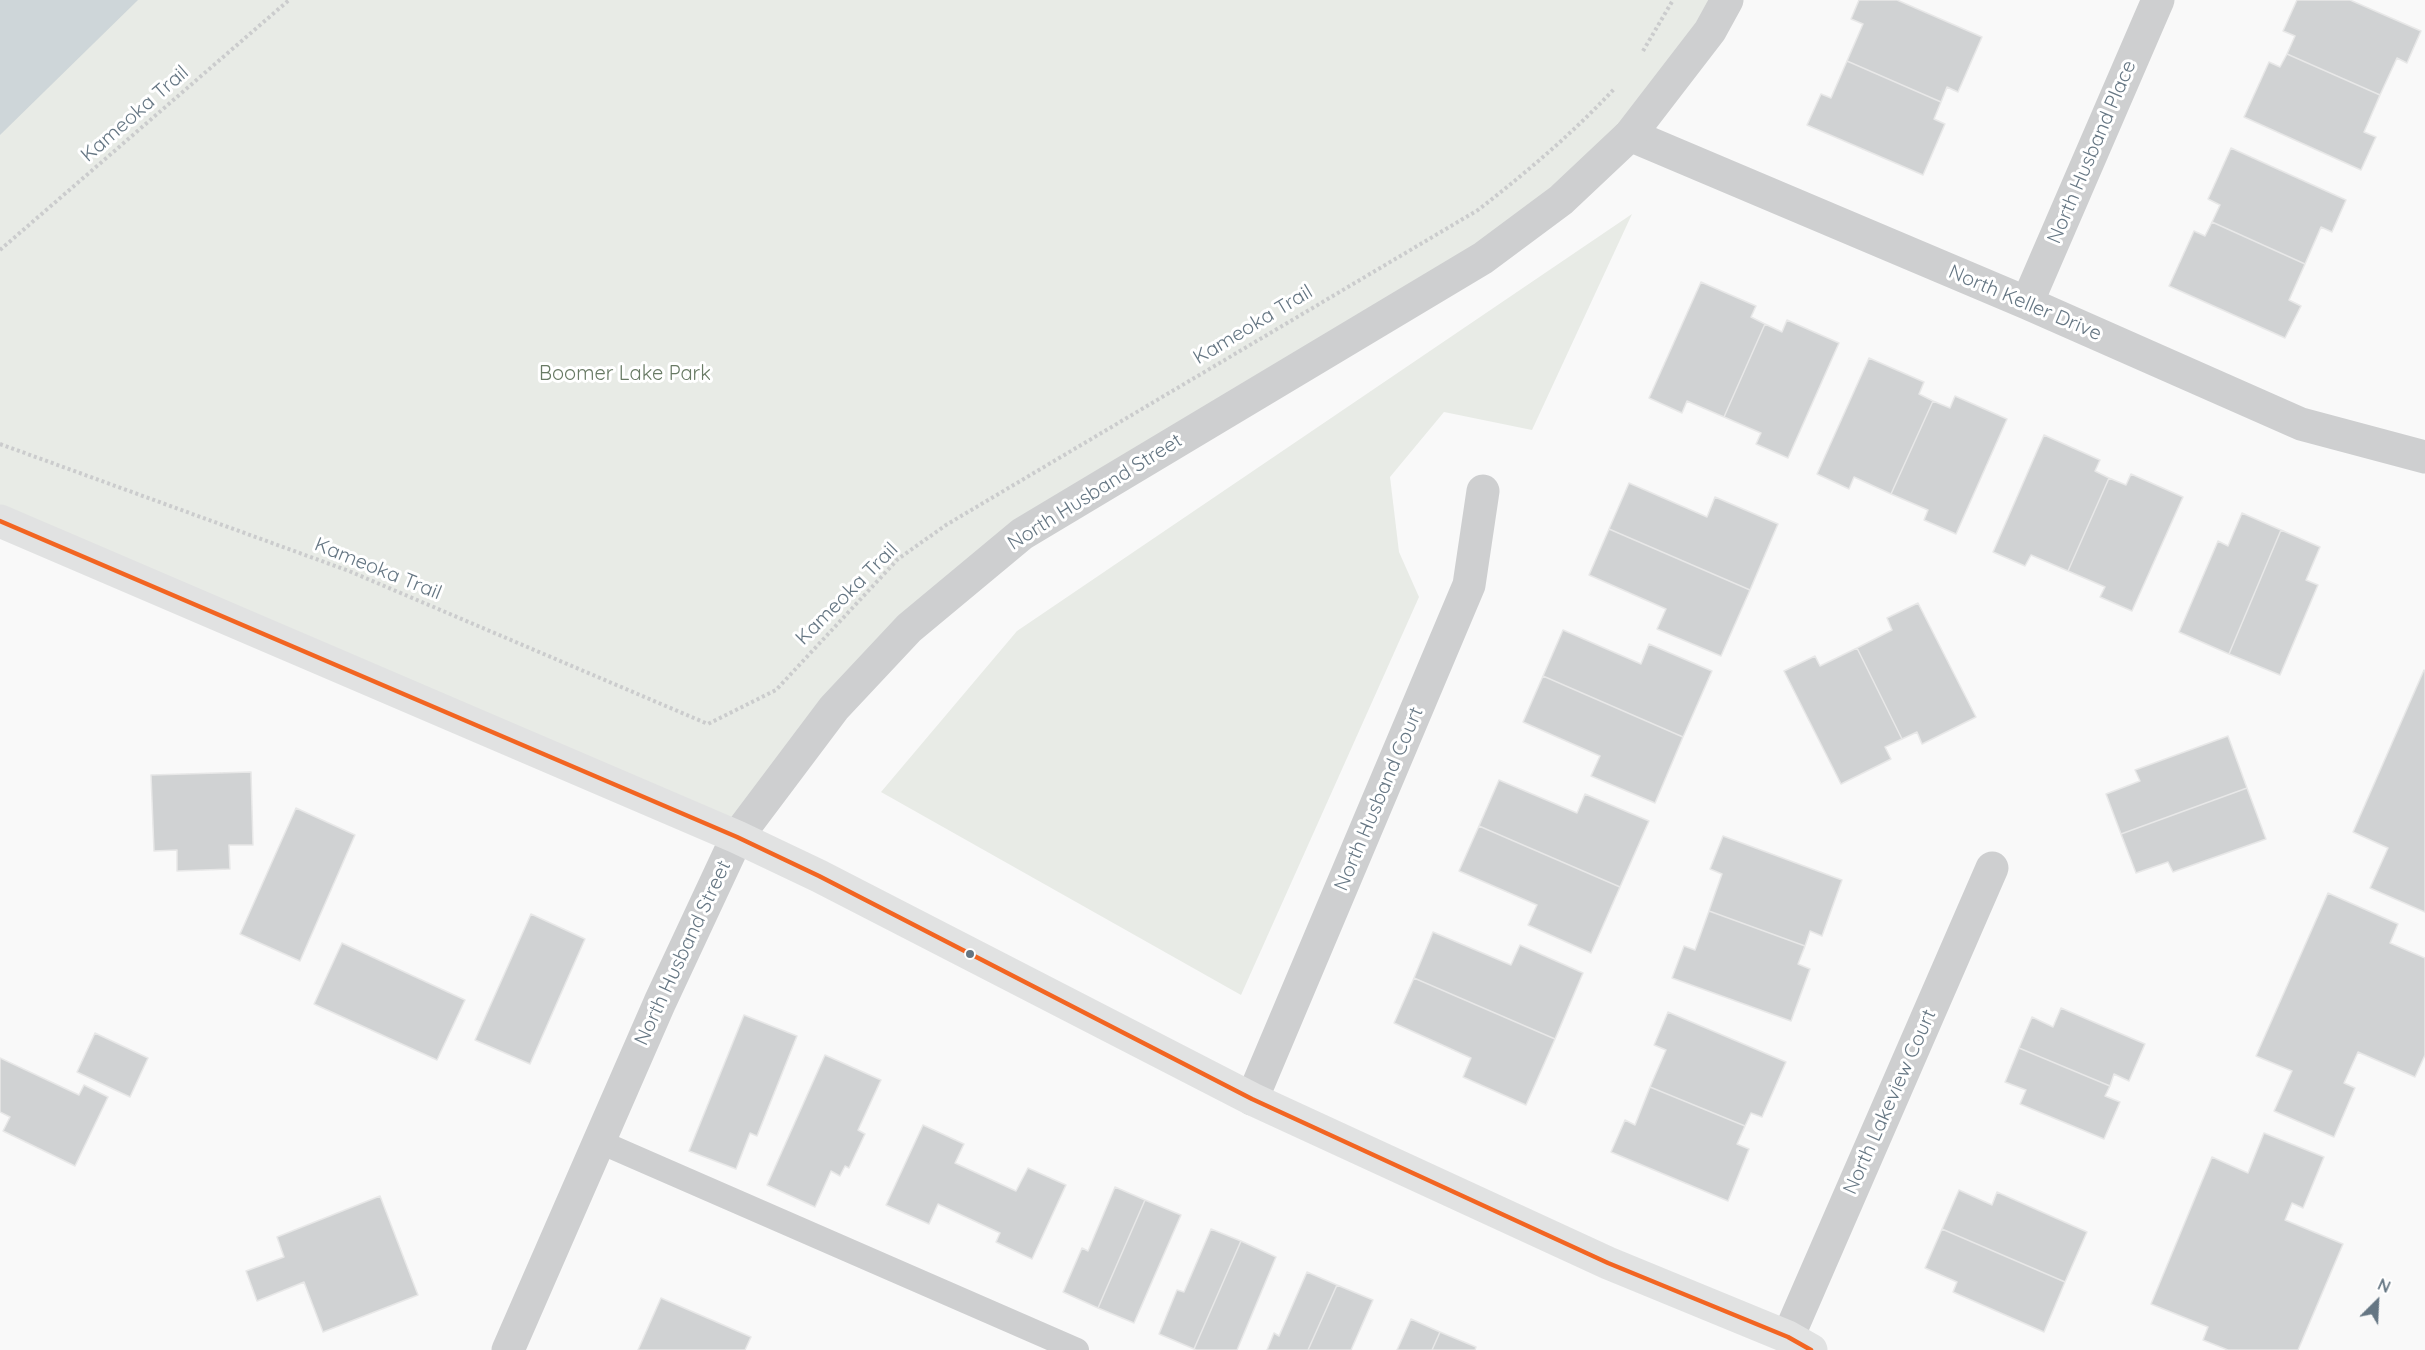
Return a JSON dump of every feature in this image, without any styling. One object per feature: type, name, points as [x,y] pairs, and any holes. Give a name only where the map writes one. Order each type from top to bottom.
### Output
[{"type":"main road","points":[[0,521],[737,837],[819,876],[1251,1099],[1608,1263],[1800,1343]]},
{"type":"street","name":"North Husband Street","points":[[508,1350],[598,1141],[737,837],[834,708],[909,628],[1022,534],[1484,258],[1561,200],[1630,135],[1710,31],[1727,0]]},
{"type":"street","name":"North Husband Place","points":[[2027,303],[2158,0]]},
{"type":"street","name":"North Keller Drive","points":[[1630,135],[2027,303],[2301,424],[2425,457]]},
{"type":"street","name":"North Husband Court","points":[[1251,1099],[1469,585],[1483,491]]},
{"type":"street","name":"North Lakeview Court","points":[[1800,1343],[1992,868]]},
{"type":"lane","points":[[598,1141],[1077,1350]]},
{"type":"path","name":"Kameoka Trail","points":[[0,250],[289,0]]},
{"type":"path","points":[[1638,58],[1673,0]]},
{"type":"path","name":"Kameoka Trail","points":[[0,444],[349,572],[708,724],[776,690],[890,567],[917,545],[956,519],[1478,210],[1530,170],[1585,120],[1617,85]]},
{"type":"green space","name":"Boomer Lake Park","points":[[0,0],[1724,0],[1560,195],[1020,531],[736,831],[0,510]]},
{"type":"green space","points":[[1632,214],[1532,430],[1444,412],[1390,477],[1399,552],[1419,597],[1241,995],[881,792],[1017,631]]},
{"type":"shaded area","points":[[0,0],[138,0],[0,135]]},
{"type":"building","points":[[1859,0],[1897,0],[1982,37],[1958,92],[1947,87],[1941,102],[1847,61],[1863,24],[1851,19]]},
{"type":"building","points":[[2297,0],[2350,0],[2421,31],[2407,63],[2397,58],[2380,95],[2287,54],[2295,36],[2283,31]]},
{"type":"building","points":[[2287,54],[2380,95],[2364,132],[2376,137],[2361,170],[2244,117],[2269,62],[2280,67]]},
{"type":"building","points":[[1847,61],[1941,102],[1934,119],[1945,124],[1923,175],[1807,125],[1821,94],[1831,98]]},
{"type":"building","points":[[2231,148],[2346,200],[2332,232],[2321,227],[2305,264],[2212,222],[2220,205],[2208,199]]},
{"type":"building","points":[[2212,222],[2305,264],[2289,300],[2301,306],[2285,338],[2169,286],[2194,231],[2205,236]]},
{"type":"building","points":[[1701,282],[1756,306],[1751,317],[1765,324],[1724,417],[1687,401],[1682,413],[1649,398]]},
{"type":"building","points":[[1787,320],[1839,343],[1788,458],[1756,444],[1761,433],[1724,417],[1765,324],[1782,332]]},
{"type":"building","points":[[1869,358],[1924,382],[1919,394],[1933,401],[1891,494],[1854,477],[1849,489],[1817,474]]},
{"type":"building","points":[[1955,396],[2007,419],[1956,534],[1924,520],[1928,510],[1891,494],[1933,401],[1950,408]]},
{"type":"building","points":[[2044,435],[2100,460],[2095,471],[2109,478],[2068,571],[2031,555],[2025,566],[1993,552]]},
{"type":"building","points":[[2131,474],[2183,497],[2132,611],[2100,597],[2105,587],[2068,571],[2109,478],[2126,485]]},
{"type":"building","points":[[1629,483],[1707,517],[1715,497],[1778,524],[1750,590],[1609,529]]},
{"type":"building","points":[[2242,513],[2281,530],[2229,654],[2179,632],[2218,541],[2228,546]]},
{"type":"building","points":[[1609,529],[1750,590],[1721,656],[1657,629],[1666,609],[1589,575]]},
{"type":"building","points":[[2281,530],[2320,547],[2306,580],[2318,585],[2280,675],[2229,654]]},
{"type":"building","points":[[1918,603],[1976,717],[1922,744],[1917,732],[1902,739],[1857,648],[1892,630],[1887,618]]},
{"type":"building","points":[[1563,630],[1641,664],[1649,644],[1712,671],[1683,737],[1543,676]]},
{"type":"building","points":[[1857,648],[1902,739],[1885,747],[1891,759],[1841,784],[1784,671],[1815,656],[1820,666]]},
{"type":"building","points":[[2424,670],[2425,912],[2370,888],[2388,848],[2353,832]]},
{"type":"building","points":[[1543,676],[1683,737],[1655,803],[1591,776],[1600,756],[1523,722]]},
{"type":"building","points":[[2228,736],[2247,788],[2121,834],[2106,794],[2140,781],[2135,770]]},
{"type":"building","points":[[251,772],[253,845],[229,845],[230,869],[177,871],[177,850],[154,851],[151,775]]},
{"type":"building","points":[[1499,780],[1577,813],[1585,794],[1649,821],[1620,887],[1479,826]]},
{"type":"building","points":[[2247,788],[2266,839],[2173,872],[2168,862],[2136,873],[2121,834]]},
{"type":"building","points":[[296,808],[355,835],[300,961],[240,934]]},
{"type":"building","points":[[1479,826],[1620,887],[1591,953],[1528,925],[1537,905],[1459,871]]},
{"type":"building","points":[[1723,836],[1842,880],[1822,936],[1810,931],[1805,946],[1709,911],[1722,874],[1710,869]]},
{"type":"building","points":[[2328,893],[2398,924],[2390,943],[2425,958],[2425,1055],[2415,1077],[2358,1052],[2344,1083],[2355,1088],[2334,1137],[2274,1111],[2292,1071],[2256,1056]]},
{"type":"building","points":[[1709,911],[1805,946],[1798,964],[1810,969],[1791,1021],[1672,978],[1684,946],[1695,950]]},
{"type":"building","points":[[531,914],[585,939],[530,1064],[475,1040]]},
{"type":"building","points":[[1433,932],[1511,965],[1520,945],[1583,973],[1555,1039],[1414,978]]},
{"type":"building","points":[[342,943],[465,1000],[437,1060],[314,1004]]},
{"type":"building","points":[[1414,978],[1555,1039],[1526,1105],[1463,1077],[1471,1058],[1394,1023]]},
{"type":"building","points":[[2061,1008],[2145,1044],[2129,1081],[2114,1074],[2110,1086],[2019,1048],[2032,1017],[2053,1027]]},
{"type":"building","points":[[1668,1012],[1786,1062],[1762,1117],[1751,1113],[1745,1126],[1650,1087],[1666,1050],[1654,1045]]},
{"type":"building","points":[[744,1015],[797,1036],[757,1136],[750,1133],[736,1169],[689,1151]]},
{"type":"building","points":[[95,1033],[148,1058],[130,1097],[77,1072]]},
{"type":"building","points":[[2019,1048],[2110,1086],[2105,1096],[2120,1102],[2104,1139],[2020,1104],[2026,1090],[2005,1082]]},
{"type":"building","points":[[825,1055],[881,1080],[858,1130],[865,1134],[849,1168],[845,1166],[840,1176],[831,1171],[815,1207],[767,1185]]},
{"type":"building","points":[[0,1058],[79,1095],[84,1085],[108,1097],[75,1166],[3,1131],[10,1117],[0,1112]]},
{"type":"building","points":[[1650,1087],[1745,1126],[1737,1144],[1749,1149],[1728,1201],[1611,1152],[1625,1120],[1635,1125]]},
{"type":"building","points":[[923,1125],[964,1144],[955,1163],[1016,1191],[1028,1168],[1066,1185],[1032,1259],[996,1242],[1000,1233],[938,1204],[929,1224],[886,1205]]},
{"type":"building","points":[[2264,1133],[2324,1157],[2303,1208],[2292,1203],[2285,1220],[2343,1244],[2298,1350],[2228,1350],[2203,1340],[2208,1327],[2151,1304],[2212,1157],[2248,1173]]},
{"type":"building","points":[[1115,1187],[1145,1200],[1098,1308],[1063,1292],[1082,1248],[1088,1251]]},
{"type":"building","points":[[1959,1190],[1992,1205],[1997,1192],[2087,1232],[2065,1282],[1942,1229]]},
{"type":"building","points":[[380,1196],[418,1295],[323,1332],[304,1282],[257,1301],[246,1271],[284,1257],[277,1237]]},
{"type":"building","points":[[1145,1200],[1181,1215],[1134,1323],[1098,1308]]},
{"type":"building","points":[[1211,1229],[1241,1241],[1194,1349],[1159,1334],[1177,1290],[1184,1292]]},
{"type":"building","points":[[1942,1229],[2065,1282],[2044,1332],[1953,1292],[1957,1282],[1925,1268]]},
{"type":"building","points":[[1241,1241],[1276,1257],[1237,1350],[1196,1350],[1194,1349]]},
{"type":"building","points":[[1307,1272],[1337,1285],[1308,1350],[1267,1350],[1274,1333],[1279,1336]]},
{"type":"building","points":[[1337,1285],[1373,1300],[1351,1350],[1308,1350]]},
{"type":"building","points":[[661,1298],[751,1337],[745,1350],[638,1350]]},
{"type":"building","points":[[1411,1319],[1440,1332],[1432,1350],[1397,1350]]},
{"type":"building","points":[[1440,1332],[1476,1347],[1475,1350],[1432,1350]]},
{"type":"transit line","points":[[0,521],[737,837],[819,876],[1252,1099],[1608,1263],[1788,1337],[1811,1350]]}]
